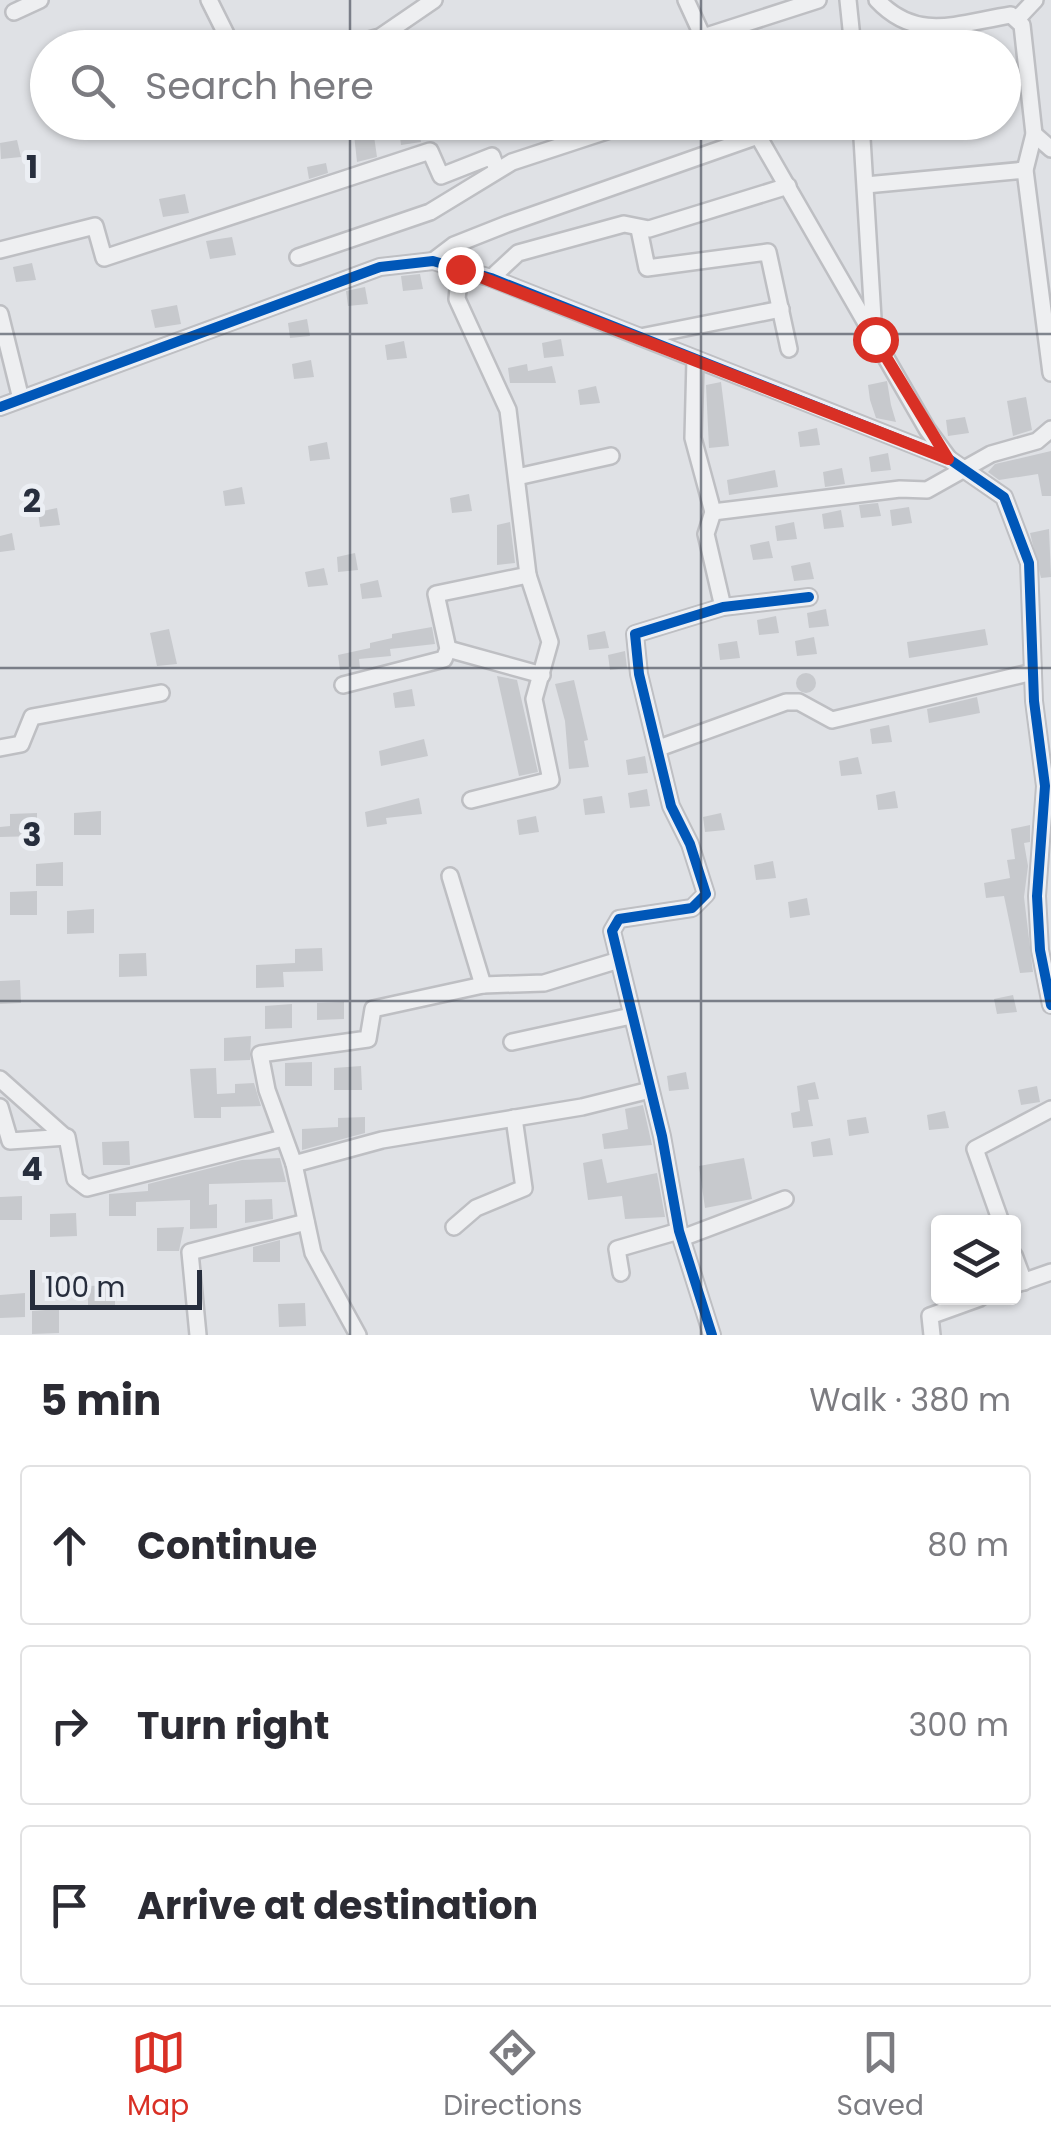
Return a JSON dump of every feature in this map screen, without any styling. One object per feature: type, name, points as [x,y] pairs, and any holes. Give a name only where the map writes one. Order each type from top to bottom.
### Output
[{"type":"street","points":[[14,12],[40,0]]},
{"type":"street","points":[[208,0],[224,30]]},
{"type":"street","points":[[390,30],[434,0]]},
{"type":"street","points":[[686,0],[699,30]]},
{"type":"street","points":[[735,30],[818,0]]},
{"type":"street","points":[[848,0],[851,30]]},
{"type":"street","points":[[876,0],[898,20],[920,27],[1018,18],[1034,0]]},
{"type":"street","points":[[1018,18],[1020,30]]},
{"type":"street","points":[[1021,40],[1034,134],[1025,170],[1051,373]]},
{"type":"street","points":[[1034,134],[1051,149]]},
{"type":"street","points":[[298,257],[430,212],[497,170],[576,140]]},
{"type":"street","points":[[433,261],[454,246],[507,224],[615,189],[625,180],[726,140]]},
{"type":"street","points":[[761,140],[948,459]]},
{"type":"street","points":[[862,140],[875,339]]},
{"type":"street","points":[[0,250],[95,226],[104,258],[430,150],[441,176],[492,156],[497,170]]},
{"type":"street","points":[[866,185],[1025,170]]},
{"type":"street","points":[[490,278],[518,253],[788,186]]},
{"type":"street","points":[[615,189],[647,268],[768,252],[789,350]]},
{"type":"street","points":[[0,407],[380,267],[433,261],[490,278],[948,459],[1004,497],[1029,564],[1032,666],[1045,786],[1038,896],[1040,950],[1051,1005]]},
{"type":"street","points":[[460,269],[458,300],[508,410],[528,575],[550,642],[534,699],[552,780],[471,800]]},
{"type":"street","points":[[856,305],[872,285]]},
{"type":"street","points":[[640,337],[781,309]]},
{"type":"street","points":[[0,314],[21,399]]},
{"type":"street","points":[[696,358],[692,438],[713,512],[706,534],[723,607]]},
{"type":"street","points":[[713,512],[900,489],[927,490],[991,454],[1037,441],[1051,429]]},
{"type":"street","points":[[517,477],[611,456]]},
{"type":"street","points":[[342,685],[444,659],[448,648],[436,594],[528,575]]},
{"type":"street","points":[[712,1335],[681,1235],[612,931],[619,918],[692,908],[706,894],[690,844],[671,806],[639,674],[635,634],[723,607],[809,597]]},
{"type":"street","points":[[448,648],[542,675]]},
{"type":"street","points":[[659,748],[786,702],[798,702],[832,720],[1032,666],[1051,655]]},
{"type":"street","points":[[0,748],[21,744],[32,717],[160,693]]},
{"type":"street","points":[[450,876],[483,985]]},
{"type":"street","points":[[358,1335],[313,1252],[294,1164],[260,1054],[368,1039],[370,1010],[483,985],[544,983],[619,960]]},
{"type":"street","points":[[512,1042],[631,1016]]},
{"type":"street","points":[[0,1080],[64,1136],[75,1179],[88,1188],[283,1138]]},
{"type":"street","points":[[294,1164],[382,1140],[650,1090]]},
{"type":"street","points":[[0,1107],[10,1140],[64,1136]]},
{"type":"street","points":[[999,1215],[975,1149],[1051,1108]]},
{"type":"street","points":[[454,1227],[476,1208],[524,1188],[514,1118]]},
{"type":"street","points":[[620,1273],[617,1249],[681,1235],[785,1199]]},
{"type":"street","points":[[198,1335],[190,1252],[306,1222]]},
{"type":"street","points":[[1021,1283],[1051,1272]]},
{"type":"street","points":[[932,1335],[930,1316],[961,1305]]},
{"type":"building","points":[[17,140],[21,157],[1,159],[0,143]]},
{"type":"building","points":[[355,140],[375,140],[377,157],[357,162]]},
{"type":"building","points":[[400,140],[421,140],[421,142],[401,145]]},
{"type":"building","points":[[326,163],[328,173],[309,179],[307,167]]},
{"type":"building","points":[[185,194],[189,213],[163,217],[159,199]]},
{"type":"building","points":[[232,237],[236,255],[210,259],[206,241]]},
{"type":"building","points":[[32,263],[36,280],[16,282],[13,267]]},
{"type":"building","points":[[420,274],[423,289],[403,291],[401,276]]},
{"type":"building","points":[[365,287],[368,304],[348,306],[346,291]]},
{"type":"building","points":[[177,305],[181,324],[155,328],[151,310]]},
{"type":"building","points":[[307,319],[310,336],[290,338],[288,323]]},
{"type":"building","points":[[561,339],[564,356],[544,358],[542,343]]},
{"type":"building","points":[[404,341],[407,358],[387,360],[385,345]]},
{"type":"building","points":[[311,360],[314,377],[294,379],[292,364]]},
{"type":"building","points":[[527,364],[528,371],[552,366],[556,383],[510,383],[508,368]]},
{"type":"building","points":[[887,381],[896,422],[876,418],[870,400],[868,385]]},
{"type":"building","points":[[721,382],[729,446],[709,448],[706,385]]},
{"type":"building","points":[[596,386],[600,403],[580,405],[578,390]]},
{"type":"building","points":[[1026,397],[1032,430],[1013,436],[1007,401]]},
{"type":"building","points":[[965,417],[969,433],[948,436],[946,420]]},
{"type":"building","points":[[817,428],[820,445],[800,447],[798,432]]},
{"type":"building","points":[[327,442],[330,459],[310,461],[308,446]]},
{"type":"building","points":[[1051,451],[1051,496],[1042,496],[1038,474],[999,480],[988,472],[995,464]]},
{"type":"building","points":[[888,453],[891,470],[871,472],[869,457]]},
{"type":"building","points":[[842,468],[845,484],[825,487],[823,472]]},
{"type":"building","points":[[775,470],[778,487],[729,495],[727,480]]},
{"type":"building","points":[[242,487],[245,504],[225,506],[223,491]]},
{"type":"building","points":[[469,494],[472,511],[452,513],[450,498]]},
{"type":"building","points":[[878,503],[881,516],[861,518],[859,505]]},
{"type":"building","points":[[909,507],[912,523],[892,526],[890,510]]},
{"type":"building","points":[[57,508],[60,525],[40,527],[38,512]]},
{"type":"building","points":[[841,510],[844,527],[824,529],[822,514]]},
{"type":"building","points":[[510,522],[515,563],[497,565],[497,525]]},
{"type":"building","points":[[794,522],[797,539],[777,541],[775,526]]},
{"type":"building","points":[[1049,529],[1051,577],[1041,578],[1030,533]]},
{"type":"building","points":[[12,533],[15,550],[0,552],[0,536]]},
{"type":"building","points":[[769,541],[773,558],[753,560],[750,545]]},
{"type":"building","points":[[355,553],[358,570],[338,572],[337,557]]},
{"type":"building","points":[[810,562],[814,579],[794,581],[791,566]]},
{"type":"building","points":[[324,568],[328,585],[308,587],[305,572]]},
{"type":"building","points":[[378,580],[382,597],[362,599],[360,584]]},
{"type":"building","points":[[826,609],[829,626],[809,628],[807,613]]},
{"type":"building","points":[[776,616],[779,633],[759,635],[757,620]]},
{"type":"building","points":[[432,627],[435,644],[390,649],[391,656],[359,659],[360,668],[340,670],[338,655],[370,648],[370,643],[392,638],[392,634]]},
{"type":"building","points":[[169,629],[177,664],[157,666],[150,633]]},
{"type":"building","points":[[985,629],[988,645],[909,658],[907,642]]},
{"type":"building","points":[[605,631],[609,648],[589,650],[587,635]]},
{"type":"building","points":[[814,637],[817,654],[797,656],[795,641]]},
{"type":"building","points":[[737,641],[740,658],[720,660],[718,644]]},
{"type":"building","points":[[625,651],[627,668],[610,670],[608,655]]},
{"type":"building","points":[[806,673],[816,683],[806,693],[796,683]]},
{"type":"building","points":[[497,676],[517,680],[538,772],[519,776]]},
{"type":"building","points":[[574,680],[588,740],[584,741],[589,767],[569,769],[565,721],[555,684]]},
{"type":"building","points":[[412,689],[415,706],[395,708],[393,693]]},
{"type":"building","points":[[977,697],[980,713],[929,723],[927,709]]},
{"type":"building","points":[[889,725],[892,742],[872,744],[870,729]]},
{"type":"building","points":[[424,739],[428,756],[381,766],[379,751]]},
{"type":"building","points":[[645,756],[648,773],[628,775],[626,760]]},
{"type":"building","points":[[858,757],[862,774],[841,776],[839,761]]},
{"type":"building","points":[[647,789],[650,806],[630,808],[628,793]]},
{"type":"building","points":[[895,791],[898,808],[878,810],[876,795]]},
{"type":"building","points":[[602,796],[605,813],[585,815],[583,799]]},
{"type":"building","points":[[419,798],[422,814],[386,818],[387,824],[367,827],[365,812]]},
{"type":"building","points":[[101,811],[101,835],[74,835],[74,813]]},
{"type":"building","points":[[37,813],[37,836],[0,837],[0,827],[10,826],[10,814]]},
{"type":"building","points":[[721,813],[725,830],[705,832],[703,817]]},
{"type":"building","points":[[536,816],[539,832],[519,835],[517,820]]},
{"type":"building","points":[[1030,825],[1030,842],[1024,843],[1028,866],[1024,897],[1033,972],[1020,973],[1004,896],[986,898],[984,883],[1010,878],[1007,860],[1015,859],[1011,829]]},
{"type":"building","points":[[773,861],[776,878],[756,880],[754,865]]},
{"type":"building","points":[[63,862],[63,886],[36,886],[36,864]]},
{"type":"building","points":[[37,891],[37,915],[10,915],[10,892]]},
{"type":"building","points":[[807,898],[810,915],[790,918],[788,902]]},
{"type":"building","points":[[94,909],[94,933],[67,934],[67,911]]},
{"type":"building","points":[[322,948],[323,971],[283,972],[284,987],[256,988],[256,965],[295,963],[295,949]]},
{"type":"building","points":[[146,953],[147,976],[119,977],[119,954]]},
{"type":"building","points":[[20,980],[21,1003],[0,1004],[0,981]]},
{"type":"building","points":[[1013,995],[1017,1012],[997,1014],[994,999]]},
{"type":"building","points":[[344,1002],[344,1019],[317,1020],[317,1003]]},
{"type":"building","points":[[292,1004],[292,1028],[265,1029],[265,1006]]},
{"type":"building","points":[[251,1036],[250,1060],[224,1061],[224,1038]]},
{"type":"building","points":[[312,1062],[312,1086],[285,1086],[285,1063]]},
{"type":"building","points":[[361,1066],[362,1090],[334,1090],[334,1068]]},
{"type":"building","points":[[216,1068],[217,1094],[235,1093],[235,1084],[254,1083],[261,1106],[221,1107],[221,1118],[194,1118],[190,1069]]},
{"type":"building","points":[[686,1072],[689,1089],[669,1091],[667,1076]]},
{"type":"building","points":[[815,1082],[819,1099],[808,1100],[813,1126],[793,1128],[791,1113],[800,1111],[797,1086]]},
{"type":"building","points":[[1037,1086],[1040,1102],[1021,1105],[1018,1090]]},
{"type":"building","points":[[643,1105],[652,1145],[604,1149],[602,1134],[628,1129],[625,1109]]},
{"type":"building","points":[[945,1111],[949,1128],[929,1130],[927,1115]]},
{"type":"building","points":[[365,1117],[365,1133],[302,1150],[302,1129],[338,1127],[338,1118]]},
{"type":"building","points":[[866,1117],[869,1133],[849,1136],[847,1120]]},
{"type":"building","points":[[830,1138],[833,1155],[813,1157],[811,1142]]},
{"type":"building","points":[[129,1141],[130,1165],[103,1165],[102,1142]]},
{"type":"building","points":[[280,1158],[286,1182],[209,1184],[209,1205],[217,1204],[217,1228],[190,1229],[190,1200],[136,1202],[136,1216],[109,1216],[109,1194],[148,1191],[148,1184],[242,1160]]},
{"type":"building","points":[[744,1158],[752,1199],[705,1208],[699,1166]]},
{"type":"building","points":[[602,1159],[607,1183],[657,1173],[665,1217],[625,1219],[622,1196],[588,1200],[583,1163]]},
{"type":"building","points":[[22,1196],[22,1220],[0,1220],[0,1197]]},
{"type":"building","points":[[272,1199],[273,1219],[245,1223],[245,1200]]},
{"type":"building","points":[[76,1213],[77,1236],[50,1237],[50,1214]]},
{"type":"building","points":[[184,1227],[179,1251],[157,1251],[157,1228]]},
{"type":"building","points":[[280,1240],[280,1262],[253,1262],[253,1247]]},
{"type":"building","points":[[115,1285],[115,1308],[88,1309],[88,1286]]},
{"type":"building","points":[[25,1293],[25,1317],[0,1318],[0,1295]]},
{"type":"building","points":[[305,1303],[306,1326],[279,1327],[278,1304]]},
{"type":"building","points":[[59,1309],[59,1333],[32,1334],[32,1311]]},
{"type":"cycle path","points":[[0,407],[380,267],[433,261],[491,278],[949,459],[1004,497],[1029,563],[1034,701],[1045,786],[1037,896],[1040,950],[1051,1005]]},
{"type":"cycle path","points":[[712,1335],[679,1231],[662,1136],[612,931],[619,919],[692,908],[706,894],[690,844],[671,806],[639,674],[635,634],[723,607],[809,597]]},
{"type":"route","points":[[460,269],[948,459],[875,339]]}]
